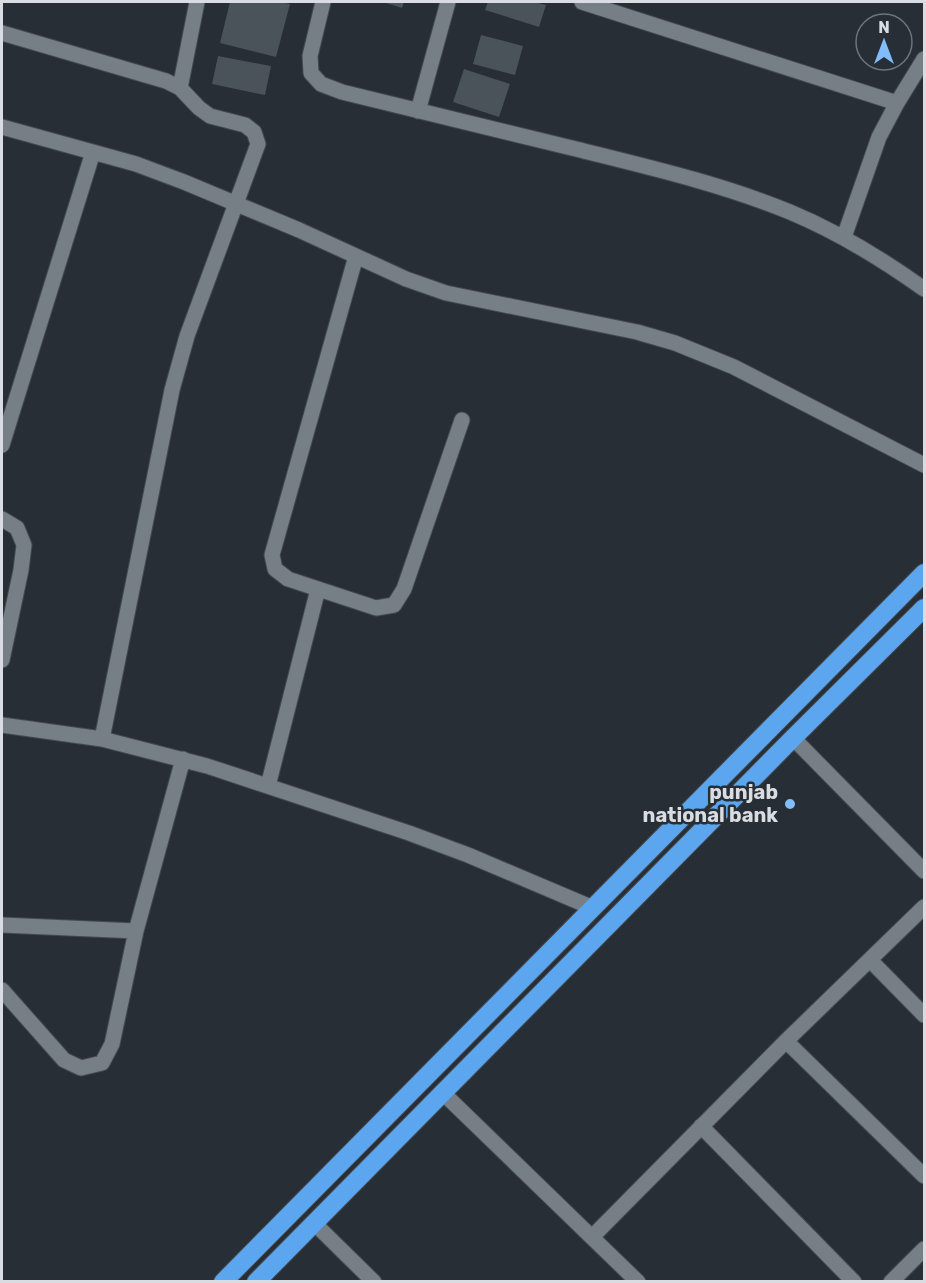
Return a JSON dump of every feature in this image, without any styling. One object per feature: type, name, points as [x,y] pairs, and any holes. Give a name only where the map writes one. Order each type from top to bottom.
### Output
[{"type":"highway","points":[[223,1281],[924,573]]},
{"type":"highway","points":[[256,1281],[924,608]]},
{"type":"street","points":[[180,88],[197,2]]},
{"type":"street","points":[[323,2],[310,56],[311,73],[321,84],[342,92],[639,164],[744,195],[791,212],[844,237],[886,262],[924,289]]},
{"type":"street","points":[[418,111],[448,2]]},
{"type":"street","points":[[582,2],[606,5],[897,103]]},
{"type":"street","points":[[2,33],[166,81],[180,88],[210,116],[245,125],[254,132],[258,144],[187,336],[172,390],[102,739]]},
{"type":"street","points":[[844,237],[864,174],[879,137],[924,59]]},
{"type":"street","points":[[2,127],[136,164],[236,204],[406,279],[446,293],[637,332],[675,343],[734,367],[924,465]]},
{"type":"street","points":[[2,445],[93,152]]},
{"type":"street","points":[[356,256],[272,555],[275,569],[288,579],[376,608],[394,605],[404,590],[462,420]]},
{"type":"street","points":[[2,519],[17,528],[24,545],[2,660]]},
{"type":"street","points":[[268,786],[318,589]]},
{"type":"street","points":[[2,726],[102,739],[183,759],[409,833],[468,855],[593,908]]},
{"type":"street","points":[[793,738],[924,871]]},
{"type":"street","points":[[2,990],[64,1060],[81,1068],[102,1063],[112,1044],[136,931],[183,759]]},
{"type":"street","points":[[592,1237],[786,1041],[870,960],[923,913]]},
{"type":"street","points":[[2,925],[136,931]]},
{"type":"street","points":[[870,960],[924,1015]]},
{"type":"street","points":[[786,1041],[924,1176]]},
{"type":"street","points":[[442,1092],[638,1281]]},
{"type":"street","points":[[701,1126],[854,1281]]},
{"type":"street","points":[[314,1223],[375,1281]]},
{"type":"street","points":[[891,1281],[924,1249]]},
{"type":"building","points":[[230,2],[290,4],[276,57],[220,43]]},
{"type":"building","points":[[383,2],[404,2],[402,8]]},
{"type":"building","points":[[488,2],[534,2],[546,5],[539,27],[485,10]]},
{"type":"building","points":[[481,35],[523,46],[515,75],[473,64]]},
{"type":"building","points":[[218,56],[271,66],[265,95],[212,84]]},
{"type":"building","points":[[464,69],[510,84],[499,117],[453,102]]},
{"type":"place","name":"punjab national bank","points":[[790,804]]}]
